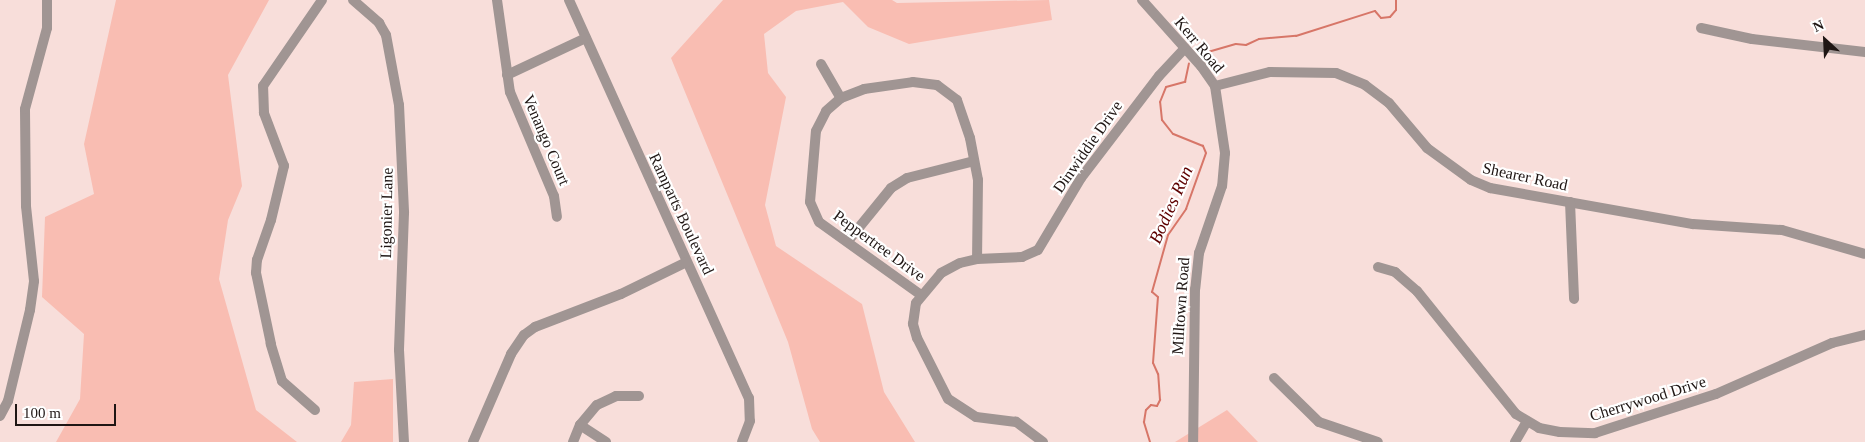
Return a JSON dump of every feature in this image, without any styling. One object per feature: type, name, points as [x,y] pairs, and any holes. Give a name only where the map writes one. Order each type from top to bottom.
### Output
[{"type":"street","points":[[0,416],[12,388],[32,301],[34,281],[26,206],[25,109],[47,28],[47,0]]},
{"type":"street","points":[[315,410],[282,381],[271,344],[256,273],[259,252],[271,220],[284,166],[264,114],[263,86],[322,0]]},
{"type":"street","name":"Ligonier Lane","points":[[353,0],[379,23],[386,35],[399,105],[404,213],[399,350],[404,442]]},
{"type":"street","name":"Venango Court","points":[[497,0],[507,75],[514,108],[554,196],[557,217]]},
{"type":"street","name":"Ramparts Boulevard","points":[[569,0],[749,398],[750,421],[742,442]]},
{"type":"street","name":"Kerr Road","points":[[1142,0],[1185,48],[1215,86]]},
{"type":"street","points":[[1701,28],[1752,39],[1865,52]]},
{"type":"street","points":[[507,75],[586,38]]},
{"type":"street","name":"Dinwiddie Drive","points":[[1043,442],[1016,422],[976,417],[948,399],[913,324],[916,303],[941,273],[960,263],[977,259],[1012,259],[1038,250],[1081,178],[1159,76],[1185,48]]},
{"type":"street","points":[[820,64],[841,98]]},
{"type":"street","name":"Shearer Road","points":[[1215,86],[1270,72],[1336,73],[1365,85],[1389,103],[1419,140],[1473,182],[1693,224],[1782,230],[1865,254]]},
{"type":"street","name":"Peppertree Drive","points":[[921,295],[819,222],[810,202],[809,188],[816,131],[826,111],[841,98],[864,89],[903,84],[938,85],[956,100],[964,116],[978,188],[977,259]]},
{"type":"street","name":"Milltown Road","points":[[1193,442],[1195,289],[1200,253],[1222,186],[1225,153],[1215,86]]},
{"type":"street","points":[[848,241],[891,188],[923,173],[974,160]]},
{"type":"street","points":[[1570,202],[1574,299]]},
{"type":"street","points":[[473,442],[511,354],[524,335],[535,327],[621,294],[687,262]]},
{"type":"street","name":"Cherrywood Drive","points":[[1378,267],[1395,272],[1417,291],[1500,397],[1527,421],[1539,428],[1560,432],[1595,432],[1716,394],[1832,343],[1865,335]]},
{"type":"street","points":[[1274,378],[1319,422],[1378,442]]},
{"type":"street","points":[[573,442],[580,425],[597,405],[616,396],[639,396]]},
{"type":"street","points":[[1515,442],[1527,421]]},
{"type":"street","points":[[580,425],[606,442]]},
{"type":"shaded area","points":[[116,0],[269,0],[228,75],[242,186],[228,220],[219,279],[256,410],[297,442],[56,442],[80,399],[84,334],[42,297],[45,217],[94,194],[84,144]]},
{"type":"shaded area","points":[[723,0],[892,0],[897,3],[1049,0],[1052,20],[909,44],[868,27],[843,2],[796,11],[764,34],[768,73],[786,97],[765,205],[776,246],[862,304],[884,392],[915,442],[820,442],[812,429],[788,342],[671,58]]},
{"type":"shaded area","points":[[393,379],[393,442],[341,442],[351,425],[354,382]]},
{"type":"shaded area","points":[[1227,410],[1258,442],[1175,442]]},
{"type":"waterway","name":"Bodies Run","points":[[1201,54],[1236,44],[1246,45],[1259,39],[1296,36],[1375,11],[1381,18],[1390,17],[1396,10],[1396,0]]},
{"type":"waterway","name":"Bodies Run","points":[[1150,442],[1144,422],[1146,410],[1151,405],[1157,406],[1160,400],[1158,374],[1153,363],[1158,297],[1152,292],[1168,235],[1186,209],[1206,153],[1203,146],[1173,134],[1162,120],[1160,102],[1166,87],[1185,82],[1189,63]]}]
